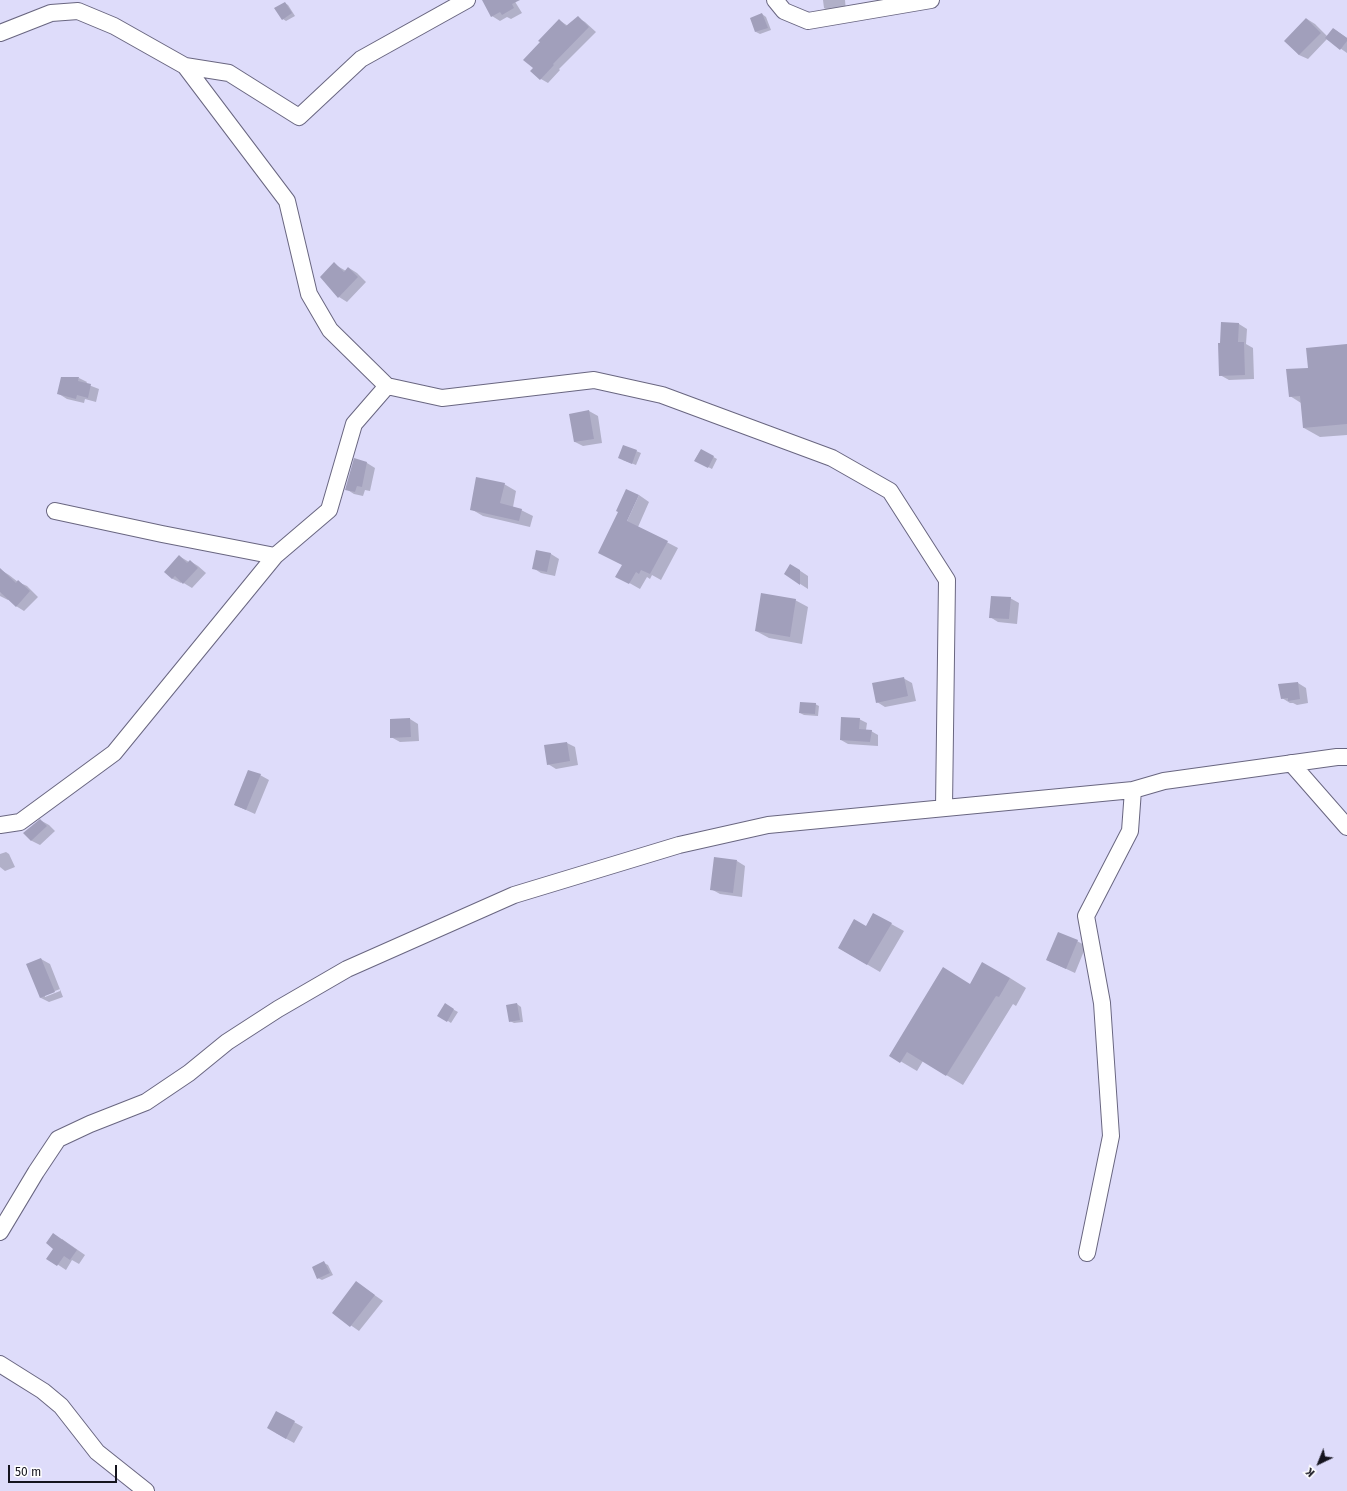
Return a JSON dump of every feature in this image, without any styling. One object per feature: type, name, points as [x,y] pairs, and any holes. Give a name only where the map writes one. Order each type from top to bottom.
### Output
[{"type":"street","points":[[0,33],[51,13],[81,6],[185,66],[229,73],[298,117],[361,59],[467,0]]},
{"type":"street","points":[[775,0],[784,12],[808,21],[931,0]]},
{"type":"street","points":[[185,66],[287,201],[309,294],[330,330],[387,386],[442,398],[594,380],[662,395],[832,458],[890,491],[947,580],[944,807]]},
{"type":"street","points":[[0,825],[20,822],[114,753],[275,556],[329,510],[354,424],[387,386]]},
{"type":"street","points":[[55,511],[275,556]]},
{"type":"street","points":[[0,1232],[36,1172],[58,1139],[90,1124],[146,1102],[189,1073],[227,1042],[347,969],[514,895],[679,845],[768,825],[1133,790],[1164,781],[1291,763],[1347,757]]},
{"type":"street","points":[[1291,763],[1347,827]]},
{"type":"street","points":[[1087,1253],[1111,1136],[1102,1003],[1086,916],[1130,831],[1133,790]]},
{"type":"street","points":[[0,1364],[43,1390],[61,1406],[97,1452],[146,1491]]},
{"type":"building","points":[[482,0],[520,0],[512,4],[514,8],[502,15],[500,12],[491,17]]},
{"type":"building","points":[[285,2],[292,13],[282,20],[274,8]]},
{"type":"building","points":[[762,13],[768,28],[755,32],[750,18]]},
{"type":"building","points":[[578,16],[589,27],[553,64],[554,65],[540,80],[530,71],[533,68],[523,60],[540,42],[538,41],[559,19],[566,26]]},
{"type":"building","points":[[1306,18],[1321,33],[1299,55],[1284,41]]},
{"type":"building","points":[[1333,28],[1347,38],[1347,41],[1340,50],[1325,38]]},
{"type":"building","points":[[334,262],[344,272],[348,267],[358,277],[338,298],[320,277]]},
{"type":"building","points":[[1221,322],[1239,323],[1238,342],[1244,342],[1245,375],[1219,376],[1218,343],[1220,343]]},
{"type":"building","points":[[1347,344],[1347,424],[1303,428],[1300,396],[1289,397],[1286,369],[1308,368],[1306,348]]},
{"type":"building","points":[[61,377],[79,377],[78,381],[91,384],[88,398],[77,395],[76,399],[57,394]]},
{"type":"building","points":[[589,410],[594,439],[574,442],[569,414]]},
{"type":"building","points":[[623,445],[637,450],[632,464],[618,458]]},
{"type":"building","points":[[701,449],[714,456],[708,468],[694,461]]},
{"type":"building","points":[[354,458],[367,462],[362,487],[357,486],[355,492],[345,490]]},
{"type":"building","points":[[476,477],[505,483],[500,503],[522,509],[519,521],[470,510]]},
{"type":"building","points":[[626,489],[639,495],[627,521],[668,541],[650,574],[641,570],[639,574],[636,572],[629,584],[615,577],[622,565],[598,553],[618,512],[616,511]]},
{"type":"building","points":[[536,550],[551,553],[547,572],[532,569]]},
{"type":"building","points":[[179,555],[187,563],[190,560],[198,568],[183,584],[175,576],[172,579],[164,572]]},
{"type":"building","points":[[790,564],[800,570],[800,585],[784,574]]},
{"type":"building","points":[[0,568],[16,583],[18,580],[30,591],[16,607],[0,592]]},
{"type":"building","points":[[761,593],[796,599],[790,637],[755,631]]},
{"type":"building","points":[[991,596],[1011,597],[1009,619],[989,618]]},
{"type":"building","points":[[904,677],[908,696],[876,703],[872,683]]},
{"type":"building","points":[[1298,682],[1300,699],[1288,701],[1288,698],[1281,699],[1278,684]]},
{"type":"building","points":[[800,702],[816,703],[815,714],[799,713]]},
{"type":"building","points":[[841,717],[860,718],[859,729],[872,730],[870,742],[840,740]]},
{"type":"building","points":[[410,718],[411,737],[390,738],[390,719]]},
{"type":"building","points":[[567,742],[570,761],[547,765],[544,745]]},
{"type":"building","points":[[248,770],[261,774],[246,810],[234,805]]},
{"type":"building","points":[[40,819],[47,826],[31,841],[23,833]]},
{"type":"building","points":[[714,857],[737,860],[733,893],[710,890]]},
{"type":"building","points":[[873,913],[892,923],[867,965],[838,948],[854,919],[866,926]]},
{"type":"building","points":[[1058,932],[1078,940],[1066,969],[1046,960]]},
{"type":"building","points":[[41,958],[55,992],[40,998],[26,964]]},
{"type":"building","points":[[982,962],[1010,978],[999,997],[996,996],[946,1076],[907,1052],[900,1063],[889,1056],[943,967],[970,984]]},
{"type":"building","points":[[445,1003],[454,1009],[447,1022],[437,1016]]},
{"type":"building","points":[[517,1003],[520,1020],[509,1022],[506,1005]]},
{"type":"building","points":[[53,1233],[77,1250],[70,1260],[64,1256],[57,1266],[46,1259],[53,1249],[46,1243]]},
{"type":"building","points":[[324,1261],[330,1273],[317,1279],[312,1267]]},
{"type":"building","points":[[356,1281],[375,1295],[350,1327],[332,1313]]},
{"type":"building","points":[[276,1411],[295,1421],[286,1439],[267,1428]]}]
